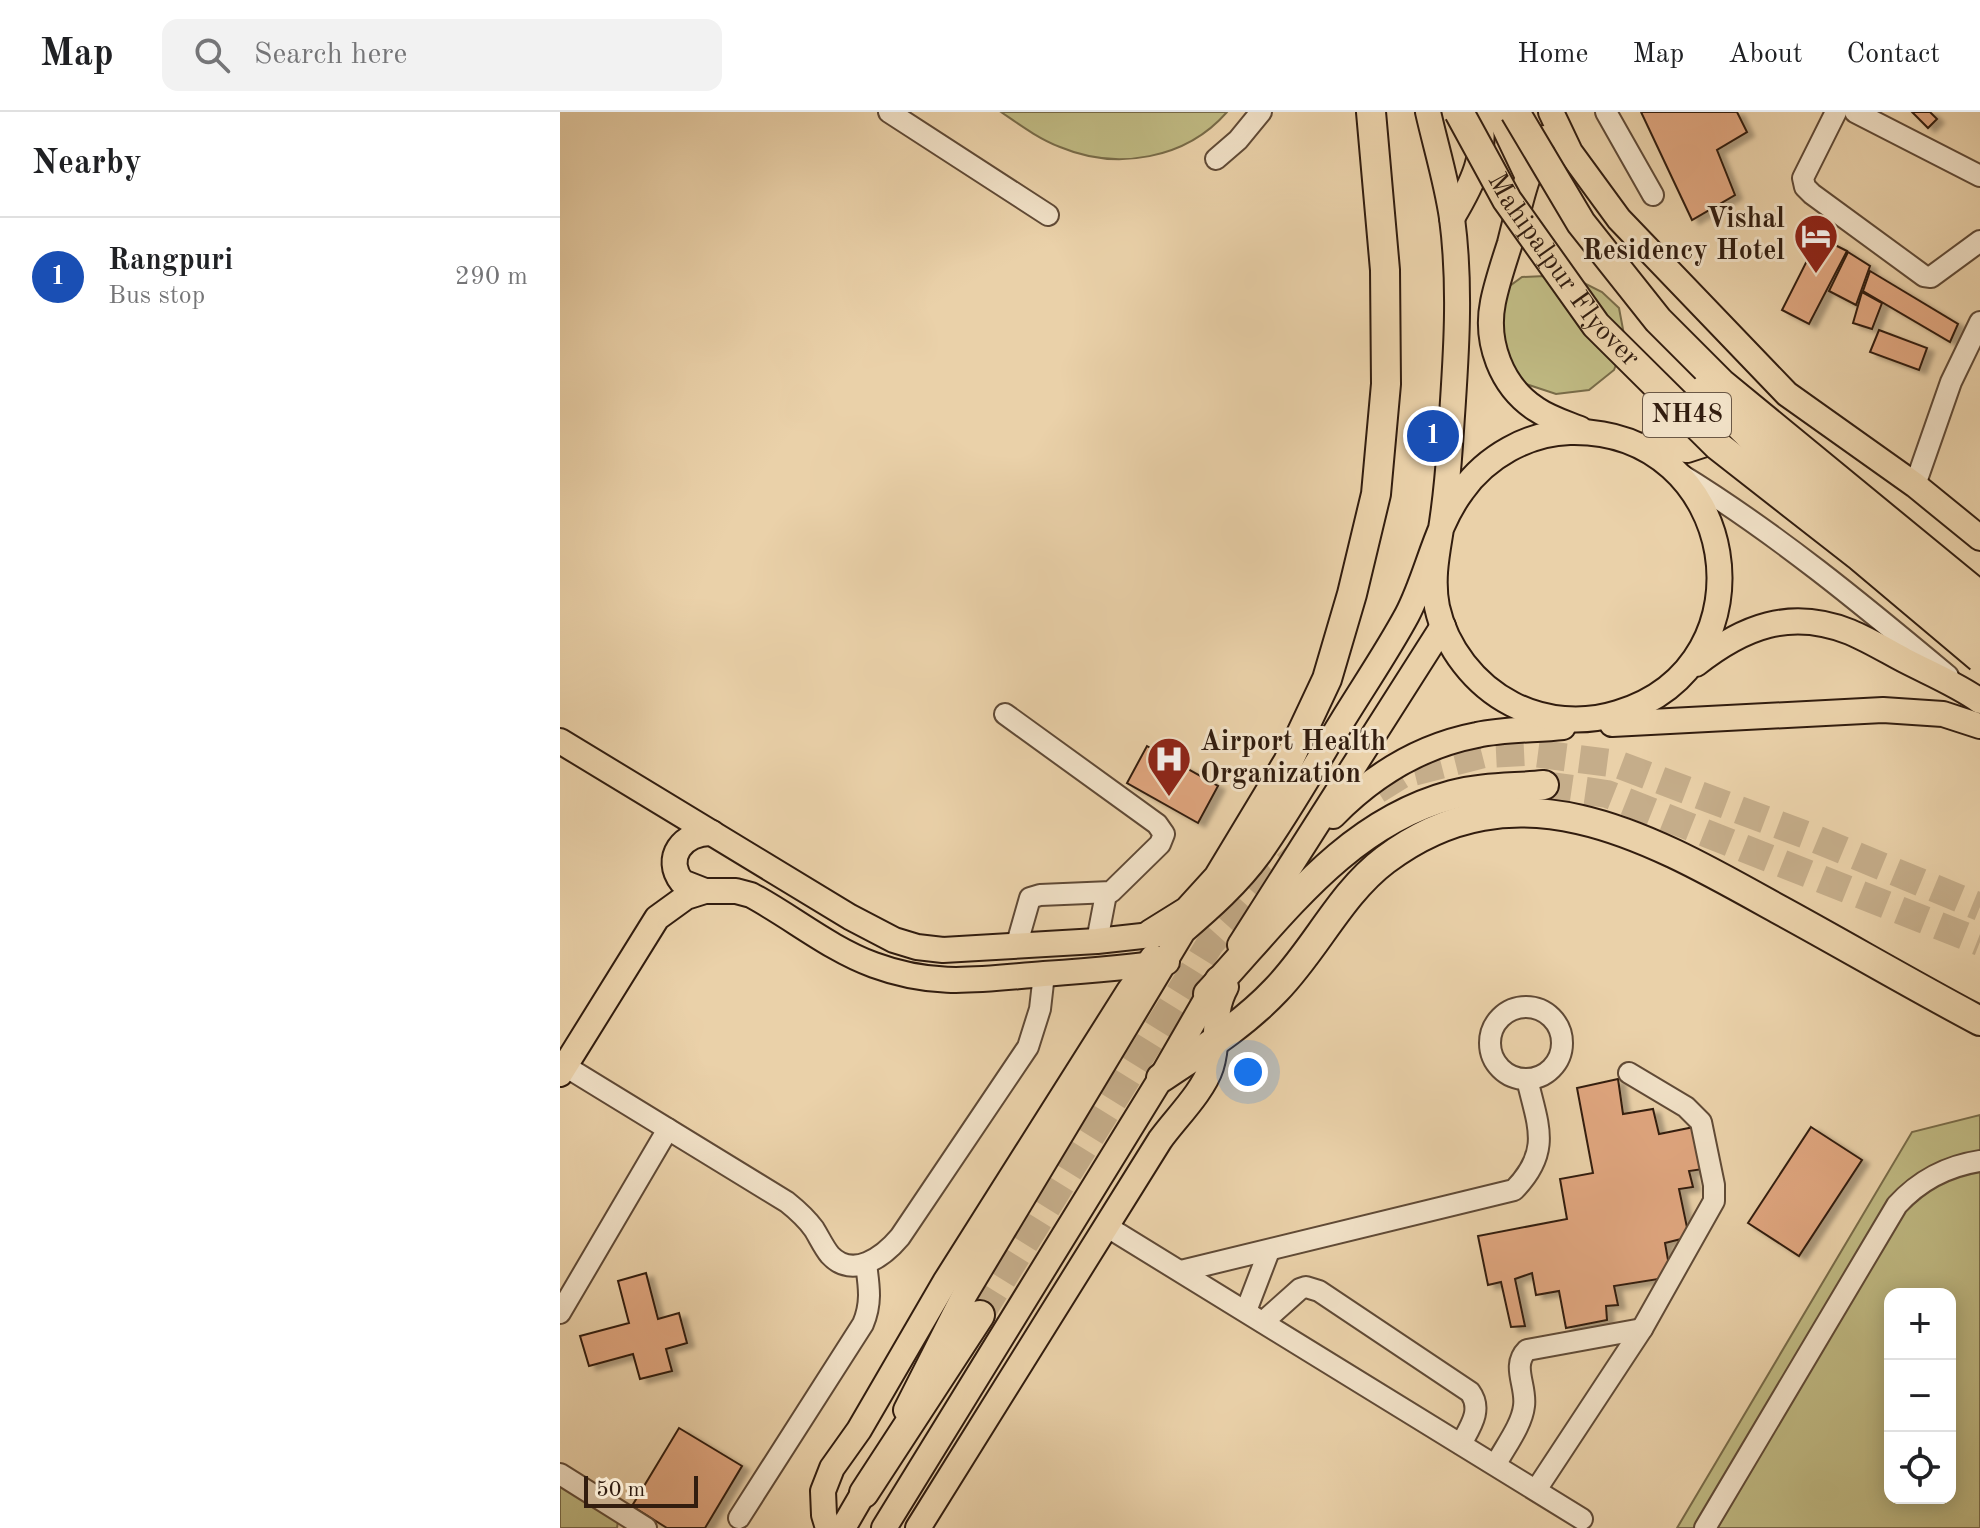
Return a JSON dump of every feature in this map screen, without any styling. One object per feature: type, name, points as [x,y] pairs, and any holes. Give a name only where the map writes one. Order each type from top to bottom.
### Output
[{"type":"highway","points":[[1169,933],[1218,878],[1288,762],[1327,679],[1352,594],[1376,494],[1386,384],[1385,270],[1371,112]]},
{"type":"highway","name":"Mahipalpur Flyover","points":[[1459,112],[1507,200],[1596,325],[1718,446],[1860,557],[1980,658]]},
{"type":"highway","name":"Mahipalpur Flyover","points":[[1515,112],[1581,223],[1658,320],[1721,383],[1980,596]]},
{"type":"highway","points":[[1658,320],[1692,378],[1764,450],[1980,627]]},
{"type":"highway","points":[[1208,994],[1308,883],[1375,827],[1411,809],[1455,794],[1544,785]]},
{"type":"highway","points":[[1161,1078],[1239,1024],[1277,989],[1362,879],[1387,858],[1444,828],[1507,813],[1540,812],[1593,821],[1677,854],[1976,1019]]},
{"type":"highway","points":[[864,1493],[980,1315]]},
{"type":"main road","points":[[1428,112],[1452,218],[1457,309],[1450,450],[1436,552],[1435,590],[1450,643],[1472,673],[1500,697],[1534,713],[1570,720],[1612,715],[1644,703],[1725,642],[1744,632],[1787,622],[1809,622],[1851,632],[1976,699]]},
{"type":"main road","points":[[1452,218],[1475,180],[1483,129],[1479,112]]},
{"type":"main road","points":[[1497,112],[1528,177]]},
{"type":"main road","points":[[1559,114],[1535,154],[1493,302],[1491,332],[1498,362],[1513,388],[1535,409],[1590,433]]},
{"type":"main road","points":[[1559,114],[1570,152],[1619,219],[1787,394],[1915,485],[1980,538]]},
{"type":"main road","points":[[1455,271],[1479,278],[1499,279]]},
{"type":"main road","points":[[1635,444],[1687,450],[1729,437],[1787,394]]},
{"type":"main road","points":[[560,741],[850,917],[894,940],[943,950],[1097,941],[1169,933],[1217,902],[1258,856],[1408,613],[1449,511],[1462,490],[1497,456],[1542,436],[1566,432],[1613,436],[1656,455],[1691,488],[1709,519],[1719,553],[1721,577],[1713,624],[1689,666],[1673,683]]},
{"type":"main road","points":[[884,1528],[1161,1078],[1208,994],[1443,626]]},
{"type":"main road","points":[[1300,849],[1354,793],[1390,768],[1432,747],[1478,734],[1883,710],[1943,714],[1980,726]]},
{"type":"main road","points":[[705,891],[682,882],[675,866],[681,846],[688,836],[712,833]]},
{"type":"main road","points":[[562,1070],[657,918],[686,897],[705,891],[736,891],[751,895],[871,964],[907,975],[945,981],[1157,964]]},
{"type":"main road","points":[[843,1528],[864,1493],[965,1294],[1157,964],[1169,933]]},
{"type":"main road","points":[[918,1528],[1160,1140],[1197,1093],[1211,1067],[1215,1017],[1223,993],[1243,957]]},
{"type":"main road","points":[[828,1528],[823,1491],[832,1468],[859,1430],[979,1228],[1157,964]]},
{"type":"street","points":[[889,112],[1048,215]]},
{"type":"street","points":[[1216,159],[1238,140],[1261,112]]},
{"type":"street","points":[[1606,112],[1653,195]]},
{"type":"street","points":[[1836,112],[1803,178],[1805,187],[1812,194],[1924,276],[1931,277],[1980,241]]},
{"type":"street","points":[[1855,112],[1980,176]]},
{"type":"street","points":[[1915,485],[1951,382],[1978,330]]},
{"type":"street","points":[[1675,470],[1755,521],[1853,596],[1976,699]]},
{"type":"street","points":[[1005,714],[1163,830],[1160,844],[1106,894],[1097,941]]},
{"type":"street","points":[[1016,947],[1030,898],[1040,895],[1106,894]]},
{"type":"street","points":[[562,1070],[668,1129],[787,1202],[804,1216],[830,1255],[840,1263],[852,1266],[866,1264],[889,1250],[900,1237],[1028,1047],[1040,1009],[1044,974]]},
{"type":"street","points":[[1536,1490],[1642,1329],[1711,1209],[1715,1193],[1701,1122],[1686,1107],[1629,1073]]},
{"type":"street","points":[[1181,1271],[1514,1190],[1540,1148],[1527,1079]]},
{"type":"street","points":[[560,1313],[668,1129]]},
{"type":"street","points":[[1705,1528],[1897,1205],[1908,1193],[1934,1176],[1950,1168],[1980,1161]]},
{"type":"street","points":[[1106,1226],[1582,1519]]},
{"type":"street","points":[[1255,1317],[1269,1251]]},
{"type":"street","points":[[739,1518],[863,1324],[870,1294],[866,1264]]},
{"type":"street","points":[[1255,1317],[1300,1289],[1306,1287],[1319,1291],[1470,1392],[1475,1399],[1476,1414],[1461,1444]]},
{"type":"street","points":[[1496,1464],[1523,1413],[1521,1355],[1527,1350],[1642,1329]]},
{"type":"street","points":[[560,1460],[591,1479]]},
{"type":"street","points":[[560,1474],[635,1525]]},
{"type":"shaded area","points":[[1001,112],[1227,112],[1192,141],[1150,156],[1127,159],[1104,158],[1060,147]]},
{"type":"shaded area","points":[[1522,277],[1576,279],[1602,292],[1619,308],[1625,340],[1614,370],[1589,390],[1556,394],[1526,384],[1509,369],[1497,307],[1507,288]]},
{"type":"shaded area","points":[[1980,1115],[1980,1153],[1942,1163],[1852,1263],[1694,1528],[1677,1528],[1912,1132]]},
{"type":"shaded area","points":[[1980,1169],[1980,1528],[1714,1528],[1905,1207],[1937,1183]]},
{"type":"shaded area","points":[[560,1480],[618,1521],[617,1528],[560,1528]]},
{"type":"building","points":[[1641,112],[1737,112],[1747,132],[1717,150],[1735,195],[1692,220]]},
{"type":"building","points":[[1912,112],[1930,112],[1937,119],[1928,128]]},
{"type":"building","points":[[1819,237],[1847,251],[1809,324],[1782,310]]},
{"type":"building","points":[[1848,252],[1870,266],[1856,305],[1829,291]]},
{"type":"building","points":[[1870,271],[1958,324],[1950,342],[1863,291]]},
{"type":"building","points":[[1862,292],[1882,303],[1872,329],[1853,323]]},
{"type":"building","points":[[1879,330],[1927,348],[1919,370],[1870,352]]},
{"type":"building","points":[[1147,746],[1218,786],[1198,823],[1127,783]]},
{"type":"building","points":[[1618,1079],[1623,1114],[1653,1109],[1659,1134],[1694,1127],[1703,1169],[1689,1171],[1693,1187],[1679,1189],[1689,1237],[1665,1243],[1671,1277],[1614,1286],[1618,1305],[1606,1306],[1607,1320],[1566,1328],[1559,1291],[1536,1295],[1532,1273],[1515,1279],[1525,1326],[1511,1327],[1501,1282],[1488,1285],[1478,1236],[1567,1219],[1560,1179],[1593,1173],[1577,1088]]},
{"type":"building","points":[[1811,1127],[1862,1160],[1799,1256],[1748,1223]]},
{"type":"building","points":[[646,1273],[658,1319],[679,1313],[687,1343],[666,1349],[672,1371],[640,1379],[633,1354],[589,1366],[580,1336],[629,1323],[618,1281]]},
{"type":"building","points":[[679,1428],[742,1466],[705,1528],[667,1528],[632,1506]]},
{"type":"tunnel","points":[[1377,790],[1401,775],[1484,754],[1525,752],[1617,764],[1806,835],[1980,907]]},
{"type":"tunnel","points":[[1544,785],[1607,794],[1980,942]]},
{"type":"tunnel","points":[[980,1315],[1210,944],[1265,883],[1296,857]]},
{"type":"place","name":"Vishal Residency Hotel","points":[[1816,275]]},
{"type":"place","name":"Rangpuri","points":[[1433,436]]},
{"type":"place","name":"Airport Health Organization","points":[[1169,798]]}]
